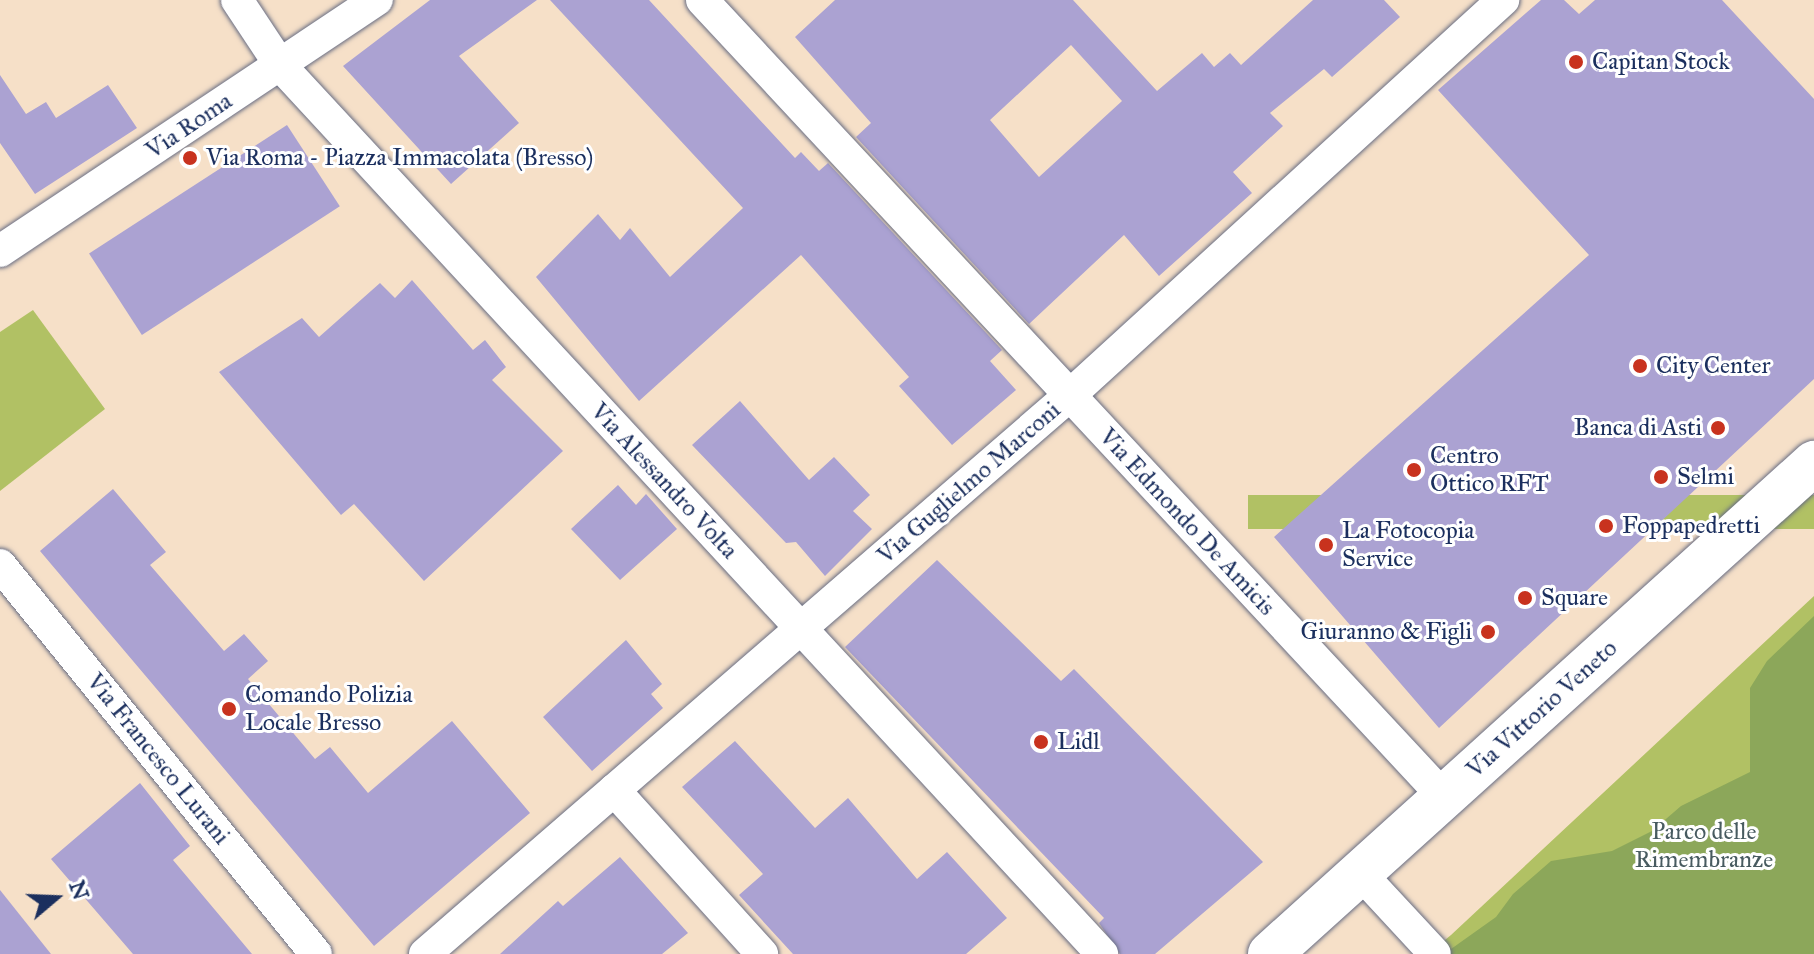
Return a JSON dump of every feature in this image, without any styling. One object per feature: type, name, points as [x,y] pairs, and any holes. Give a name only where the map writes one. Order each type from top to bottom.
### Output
[{"type":"main road","name":"Via Vittorio Veneto","points":[[1270,954],[1814,463]]},
{"type":"street","name":"Via Alessandro Volta","points":[[237,0],[280,65],[1102,954]]},
{"type":"street","name":"Via Roma","points":[[0,251],[377,0]]},
{"type":"street","name":"Via Edmondo De Amicis","points":[[702,0],[1444,797]]},
{"type":"street","name":"Via Guglielmo Marconi","points":[[425,954],[1069,396],[1503,0]]},
{"type":"street","name":"Via Francesco Lurani","points":[[0,565],[316,954]]},
{"type":"street","points":[[614,790],[762,954]]},
{"type":"street","points":[[1360,873],[1435,954]]},
{"type":"green space","points":[[33,310],[105,409],[0,491],[0,332]]},
{"type":"green space","points":[[1248,495],[1814,495],[1814,529],[1248,529]]},
{"type":"green space","name":"Parco delle Rimembranze","points":[[1814,596],[1814,954],[1428,954],[1451,935]]},
{"type":"green space","name":"Parco delle Rimembranze","points":[[1814,616],[1814,954],[1444,954],[1496,917],[1513,894],[1551,861],[1612,851],[1652,831],[1681,806],[1750,772],[1750,688],[1767,661]]},
{"type":"building","points":[[430,0],[537,0],[459,56],[519,123],[451,184],[343,66]]},
{"type":"building","points":[[550,0],[649,0],[795,158],[801,152],[819,171],[828,163],[1002,350],[990,361],[1016,390],[952,445],[899,386],[909,377],[801,255],[639,401],[536,277],[598,214],[620,240],[630,228],[670,277],[743,208]]},
{"type":"building","points":[[835,0],[1073,0],[1157,91],[1202,53],[1214,67],[1230,53],[1241,65],[1313,0],[1384,0],[1400,17],[1332,77],[1324,69],[1270,113],[1283,126],[1233,172],[1252,193],[1159,276],[1124,235],[1029,324],[856,137],[871,123],[795,37]],"holes":[[[1071,45],[1122,101],[1039,177],[990,120]]]},
{"type":"building","name":"City Center","points":[[1541,0],[1564,0],[1579,14],[1595,0],[1722,0],[1814,99],[1814,379],[1439,728],[1274,537],[1589,255],[1438,90]]},
{"type":"building","points":[[0,75],[26,114],[46,102],[56,118],[108,85],[137,128],[35,194],[0,143]]},
{"type":"building","points":[[287,125],[340,206],[142,335],[89,254]]},
{"type":"building","points":[[412,280],[473,350],[485,340],[506,367],[492,380],[563,451],[424,581],[354,504],[341,515],[219,372],[302,318],[319,337],[380,283],[395,298]]},
{"type":"building","points":[[740,401],[809,480],[834,457],[870,495],[853,511],[872,529],[825,576],[796,542],[786,543],[692,445]]},
{"type":"building","points":[[618,485],[636,505],[646,494],[677,529],[620,580],[571,529]]},
{"type":"building","points":[[113,489],[166,552],[150,565],[224,651],[244,634],[268,661],[248,679],[315,759],[330,747],[368,793],[452,721],[530,813],[374,946],[40,551]]},
{"type":"building","name":"Lidl","points":[[937,560],[1061,681],[1074,669],[1263,862],[1155,954],[1120,954],[1099,923],[1104,918],[845,647]]},
{"type":"building","points":[[626,640],[662,684],[651,694],[663,708],[592,771],[543,717]]},
{"type":"building","points":[[735,741],[815,828],[848,798],[917,879],[947,852],[1007,918],[966,954],[793,954],[739,895],[763,874],[682,787]]},
{"type":"building","points":[[140,783],[190,846],[173,860],[252,954],[133,954],[51,859]]},
{"type":"building","points":[[620,857],[688,933],[662,954],[500,954],[558,901],[563,906]]},
{"type":"building","points":[[0,890],[51,954],[0,954]]},
{"type":"place","name":"Capitan Stock","points":[[1576,62]]},
{"type":"place","name":"Via Roma - Piazza Immacolata (Bresso)","points":[[190,158]]},
{"type":"place","name":"City Center","points":[[1640,366]]},
{"type":"place","name":"Banca di Asti","points":[[1718,428]]},
{"type":"place","name":"Centro Ottico RFT","points":[[1414,470]]},
{"type":"place","name":"Selmi","points":[[1661,477]]},
{"type":"place","name":"Foppapedretti","points":[[1606,526]]},
{"type":"place","name":"La Fotocopia Service","points":[[1326,545]]},
{"type":"place","name":"Square","points":[[1525,598]]},
{"type":"place","name":"Giuranno & Figli","points":[[1488,632]]},
{"type":"place","name":"Comando Polizia Locale Bresso","points":[[229,709]]},
{"type":"place","name":"Lidl","points":[[1041,742]]}]
